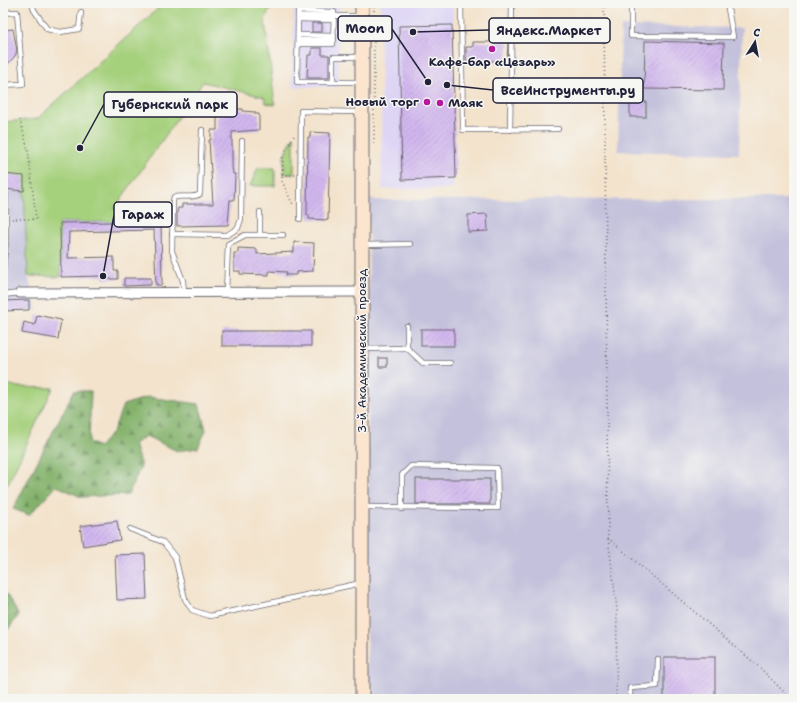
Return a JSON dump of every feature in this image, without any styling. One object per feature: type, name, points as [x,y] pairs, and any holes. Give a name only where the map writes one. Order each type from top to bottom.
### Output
[{"type":"street","name":"3-й Академический проезд","points":[[362,3],[362,699]]},
{"type":"street","points":[[20,294],[361,292]]},
{"type":"lane","points":[[32,3],[34,10],[47,29],[60,32],[79,29],[81,12]]},
{"type":"lane","points":[[461,3],[463,130],[558,129]]},
{"type":"lane","points":[[510,130],[512,3]]},
{"type":"lane","points":[[631,3],[631,36],[733,37],[727,3]]},
{"type":"lane","points":[[334,16],[298,11],[297,82],[361,82]]},
{"type":"lane","points":[[3,13],[17,12],[22,84],[3,85]]},
{"type":"lane","points":[[334,16],[334,40]]},
{"type":"lane","points":[[298,17],[362,16]]},
{"type":"lane","points":[[298,40],[334,40]]},
{"type":"lane","points":[[298,40],[334,40]]},
{"type":"lane","points":[[333,82],[333,57],[362,57]]},
{"type":"lane","points":[[300,219],[301,111],[362,112]]},
{"type":"lane","points":[[184,292],[183,281],[172,251],[173,199],[177,196],[196,196],[201,192],[202,130]]},
{"type":"lane","points":[[172,234],[227,235],[238,228],[241,219],[242,141]]},
{"type":"lane","points":[[3,193],[6,194],[3,270]]},
{"type":"lane","points":[[260,212],[260,234]]},
{"type":"lane","points":[[226,292],[228,244],[245,235],[283,235]]},
{"type":"lane","points":[[361,245],[410,244]]},
{"type":"lane","points":[[3,295],[20,294]]},
{"type":"lane","points":[[407,326],[407,348]]},
{"type":"lane","points":[[362,349],[407,348],[423,363],[450,364]]},
{"type":"lane","points":[[362,507],[402,509],[498,508],[496,468],[411,466],[402,475],[402,509]]},
{"type":"lane","points":[[130,529],[163,542],[175,556],[185,599],[192,610],[210,616],[361,583]]},
{"type":"lane","points":[[630,699],[630,688],[657,686],[658,659]]},
{"type":"path","points":[[604,3],[608,538],[617,609],[616,699]]},
{"type":"path","points":[[5,219],[36,219],[28,150],[20,120]]},
{"type":"path","points":[[300,203],[292,203],[282,181],[282,155],[294,134],[301,134]]},
{"type":"path","points":[[282,175],[300,176]]},
{"type":"path","points":[[608,538],[758,666],[791,699]]},
{"type":"shaded area","points":[[294,3],[339,3],[338,87],[292,87]]},
{"type":"shaded area","name":"Новый торг","points":[[380,3],[453,3],[453,189],[382,189]]},
{"type":"shaded area","points":[[621,26],[742,28],[739,154],[618,151]]},
{"type":"shaded area","points":[[3,174],[24,191],[28,276],[37,310],[8,311],[3,316]]},
{"type":"shaded area","points":[[369,197],[376,200],[794,199],[794,699],[367,699]]},
{"type":"green space","points":[[164,3],[272,3],[265,20],[275,105],[266,103],[264,97],[203,82],[114,209],[161,215],[161,221],[60,223],[61,277],[28,276],[24,191],[3,174],[3,122],[37,119]]},
{"type":"green space","points":[[294,136],[294,174],[284,174],[284,155]]},
{"type":"green space","points":[[258,168],[275,168],[275,186],[250,186]]},
{"type":"green space","points":[[3,383],[18,387],[53,388],[3,494]]},
{"type":"green space","points":[[74,391],[91,391],[89,442],[99,447],[113,432],[123,405],[148,397],[199,404],[206,430],[198,448],[177,451],[146,436],[134,444],[141,466],[128,495],[81,497],[57,486],[29,515],[13,509]]},
{"type":"green space","points":[[3,589],[19,615],[3,636]]},
{"type":"building","points":[[312,23],[322,23],[322,32],[312,32]]},
{"type":"building","name":"Новый торг","points":[[452,25],[456,178],[402,180],[399,26]]},
{"type":"building","points":[[13,29],[17,51],[15,56],[3,69],[3,30]]},
{"type":"building","points":[[645,41],[724,43],[723,90],[644,89]]},
{"type":"building","points":[[473,42],[508,42],[507,61],[466,61],[466,47],[473,47]]},
{"type":"building","points":[[312,48],[322,48],[322,55],[329,55],[329,78],[307,78],[308,55],[312,55]]},
{"type":"building","points":[[630,102],[646,102],[646,117],[630,117]]},
{"type":"building","points":[[224,109],[243,109],[243,111],[255,112],[255,114],[259,114],[259,130],[232,132],[232,166],[233,174],[235,174],[234,200],[230,200],[228,225],[177,226],[177,212],[178,208],[182,208],[182,204],[213,204],[209,140],[211,140],[211,130],[217,130],[217,117],[219,117],[219,114],[224,114]]},
{"type":"building","points":[[310,132],[330,133],[328,220],[309,219],[309,215],[307,215],[308,137],[310,137]]},
{"type":"building","points":[[3,174],[24,176],[24,191],[3,189]]},
{"type":"building","points":[[487,214],[488,231],[468,232],[468,215]]},
{"type":"building","points":[[161,221],[162,285],[156,285],[154,230],[69,232],[68,258],[114,257],[114,271],[118,271],[118,279],[103,279],[103,276],[61,277],[60,223]]},
{"type":"building","points":[[294,242],[314,243],[313,271],[296,272],[296,275],[286,275],[287,272],[269,271],[269,275],[240,274],[240,271],[234,271],[234,253],[238,253],[238,248],[257,249],[257,254],[294,252]]},
{"type":"building","points":[[124,278],[151,278],[151,285],[124,286]]},
{"type":"building","points":[[29,300],[29,310],[3,311],[3,301]]},
{"type":"building","points":[[37,315],[61,320],[58,339],[22,333],[24,322],[35,325]]},
{"type":"building","points":[[421,329],[454,329],[454,346],[421,346]]},
{"type":"building","points":[[222,331],[311,331],[311,346],[222,346]]},
{"type":"building","points":[[379,358],[387,358],[387,367],[379,367]]},
{"type":"building","points":[[416,479],[490,479],[490,504],[416,504]]},
{"type":"building","points":[[117,521],[120,540],[83,546],[80,526]]},
{"type":"building","points":[[145,554],[147,599],[117,600],[115,555]]},
{"type":"building","points":[[664,657],[715,657],[715,698],[664,698]]},
{"type":"place","name":"Яндекс.Маркет","points":[[413,32]]},
{"type":"place","name":"Кафе-бар «Цезарь»","points":[[492,49]]},
{"type":"place","name":"Moon","points":[[428,82]]},
{"type":"place","name":"ВсеИнструменты.ру","points":[[447,85]]},
{"type":"place","name":"Новый торг","points":[[427,102]]},
{"type":"place","name":"Маяк","points":[[440,103]]},
{"type":"place","name":"Губернский парк","points":[[80,148]]},
{"type":"place","name":"Гараж","points":[[103,276]]}]
